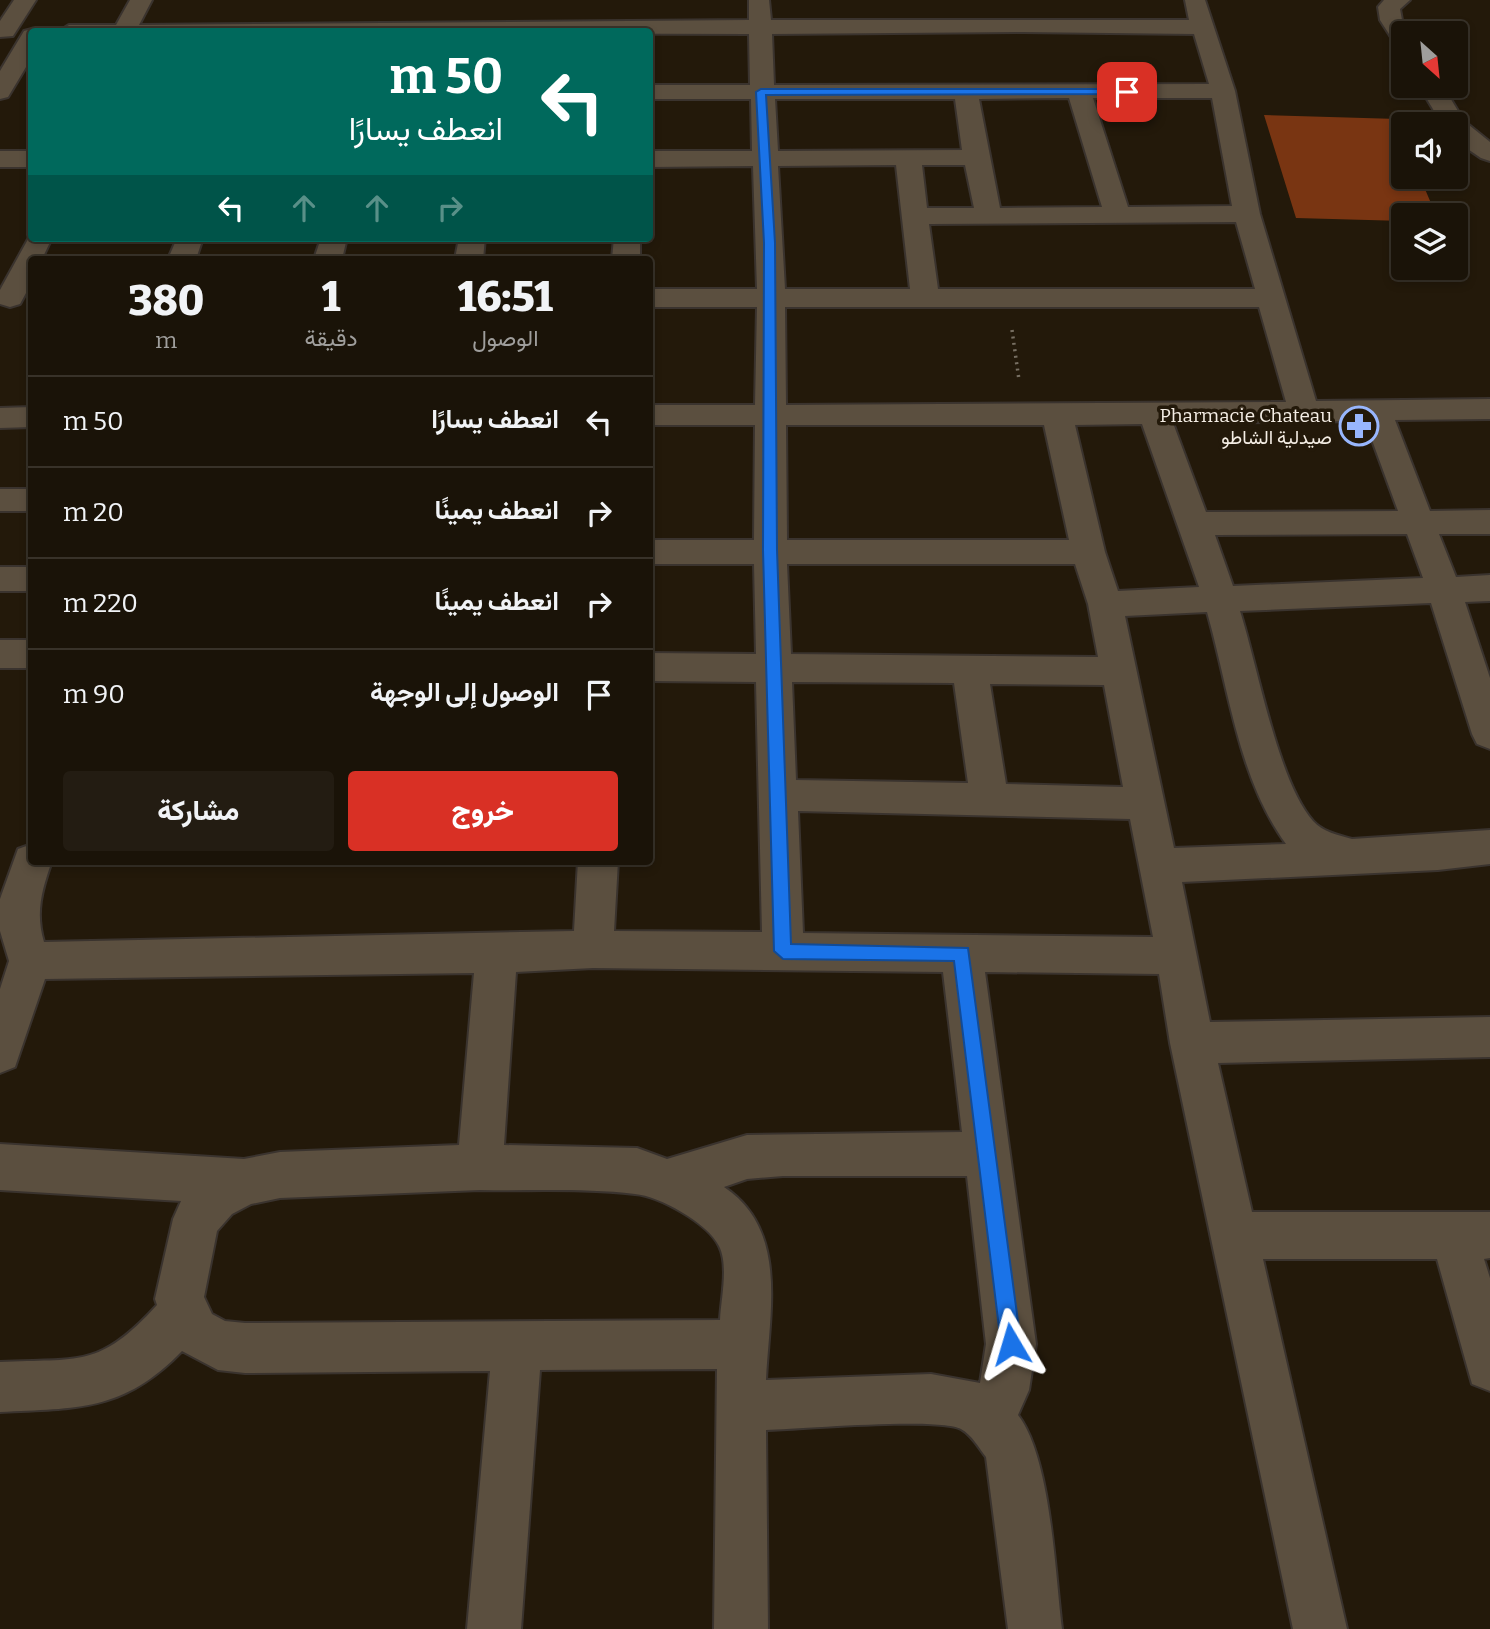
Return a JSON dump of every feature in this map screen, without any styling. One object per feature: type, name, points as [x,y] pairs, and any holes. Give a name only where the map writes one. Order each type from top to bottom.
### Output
[{"type":"street","points":[[2,31],[25,0]]},
{"type":"street","points":[[126,28],[141,0]]},
{"type":"street","points":[[759,0],[771,298],[770,550],[783,951]]},
{"type":"street","points":[[876,0],[879,26]]},
{"type":"street","points":[[1195,0],[1223,91],[1247,214],[1304,413]]},
{"type":"street","points":[[1392,21],[1389,7],[1399,0]]},
{"type":"street","points":[[227,28],[518,18],[759,26],[1203,27]]},
{"type":"street","points":[[2,31],[28,34]]},
{"type":"street","points":[[0,92],[28,41]]},
{"type":"street","points":[[0,92],[28,91]]},
{"type":"street","points":[[653,92],[1223,91]]},
{"type":"street","points":[[1079,92],[1117,213]]},
{"type":"street","points":[[966,93],[989,215]]},
{"type":"street","points":[[1468,140],[1490,153]]},
{"type":"street","points":[[653,159],[976,157]]},
{"type":"street","points":[[908,158],[925,298]]},
{"type":"street","points":[[0,159],[28,159]]},
{"type":"street","points":[[916,216],[1247,214]]},
{"type":"street","points":[[14,298],[28,264]]},
{"type":"street","points":[[653,298],[1270,298]]},
{"type":"street","points":[[653,415],[1040,415],[1490,409]]},
{"type":"street","points":[[1376,410],[1444,589],[1490,734]]},
{"type":"street","points":[[1154,414],[1220,599],[1270,771],[1285,811],[1298,832],[1322,849],[1352,856]]},
{"type":"street","points":[[1040,415],[1105,604],[1159,865],[1192,1043],[1320,1629]]},
{"type":"street","points":[[0,418],[28,417]]},
{"type":"street","points":[[0,500],[28,500]]},
{"type":"street","points":[[1194,524],[1490,522]]},
{"type":"street","points":[[653,552],[1088,552]]},
{"type":"street","points":[[0,579],[28,579]]},
{"type":"street","points":[[1105,604],[1490,589]]},
{"type":"street","points":[[0,654],[28,653]]},
{"type":"street","points":[[653,667],[1117,671]]},
{"type":"street","points":[[970,671],[990,800]]},
{"type":"street","points":[[778,795],[1145,803]]},
{"type":"street","points":[[1159,865],[1305,862],[1352,856],[1443,853],[1490,847]]},
{"type":"street","points":[[0,1053],[30,961],[20,930],[9,915],[21,893],[31,865]]},
{"type":"street","points":[[593,950],[598,865]]},
{"type":"street","points":[[30,961],[496,954],[593,950],[1177,956]]},
{"type":"street","points":[[480,1167],[496,954]]},
{"type":"street","points":[[962,954],[1011,1344],[1004,1390],[989,1419]]},
{"type":"street","points":[[1192,1043],[1490,1037]]},
{"type":"street","points":[[669,1181],[747,1157],[783,1154],[987,1154]]},
{"type":"street","points":[[0,1167],[244,1182],[280,1175],[480,1167],[637,1171],[669,1181],[725,1214],[740,1235],[747,1262],[740,1406],[741,1629]]},
{"type":"street","points":[[244,1182],[216,1198],[196,1219],[179,1299],[183,1313],[195,1331],[218,1345],[245,1348],[744,1344]]},
{"type":"street","points":[[1234,1236],[1472,1235],[1490,1367]]},
{"type":"street","points":[[0,1387],[88,1382],[112,1374],[142,1355],[183,1313]]},
{"type":"street","points":[[495,1629],[517,1347]]},
{"type":"street","points":[[740,1406],[931,1399],[969,1404],[989,1419],[1008,1444],[1016,1470],[1035,1629]]},
{"type":"path","points":[[1008,298],[1040,415]]},
{"type":"building","points":[[1264,115],[1391,119],[1391,189],[1425,189],[1431,203],[1391,203],[1391,221],[1296,218]]},
{"type":"place","name":"Pharmacie Chateau صيدلية الشاطو","points":[[1359,426]]},
{"type":"route","points":[[1011,1344],[962,954],[783,951],[770,550],[771,298],[767,159],[761,92],[1127,92]]}]
